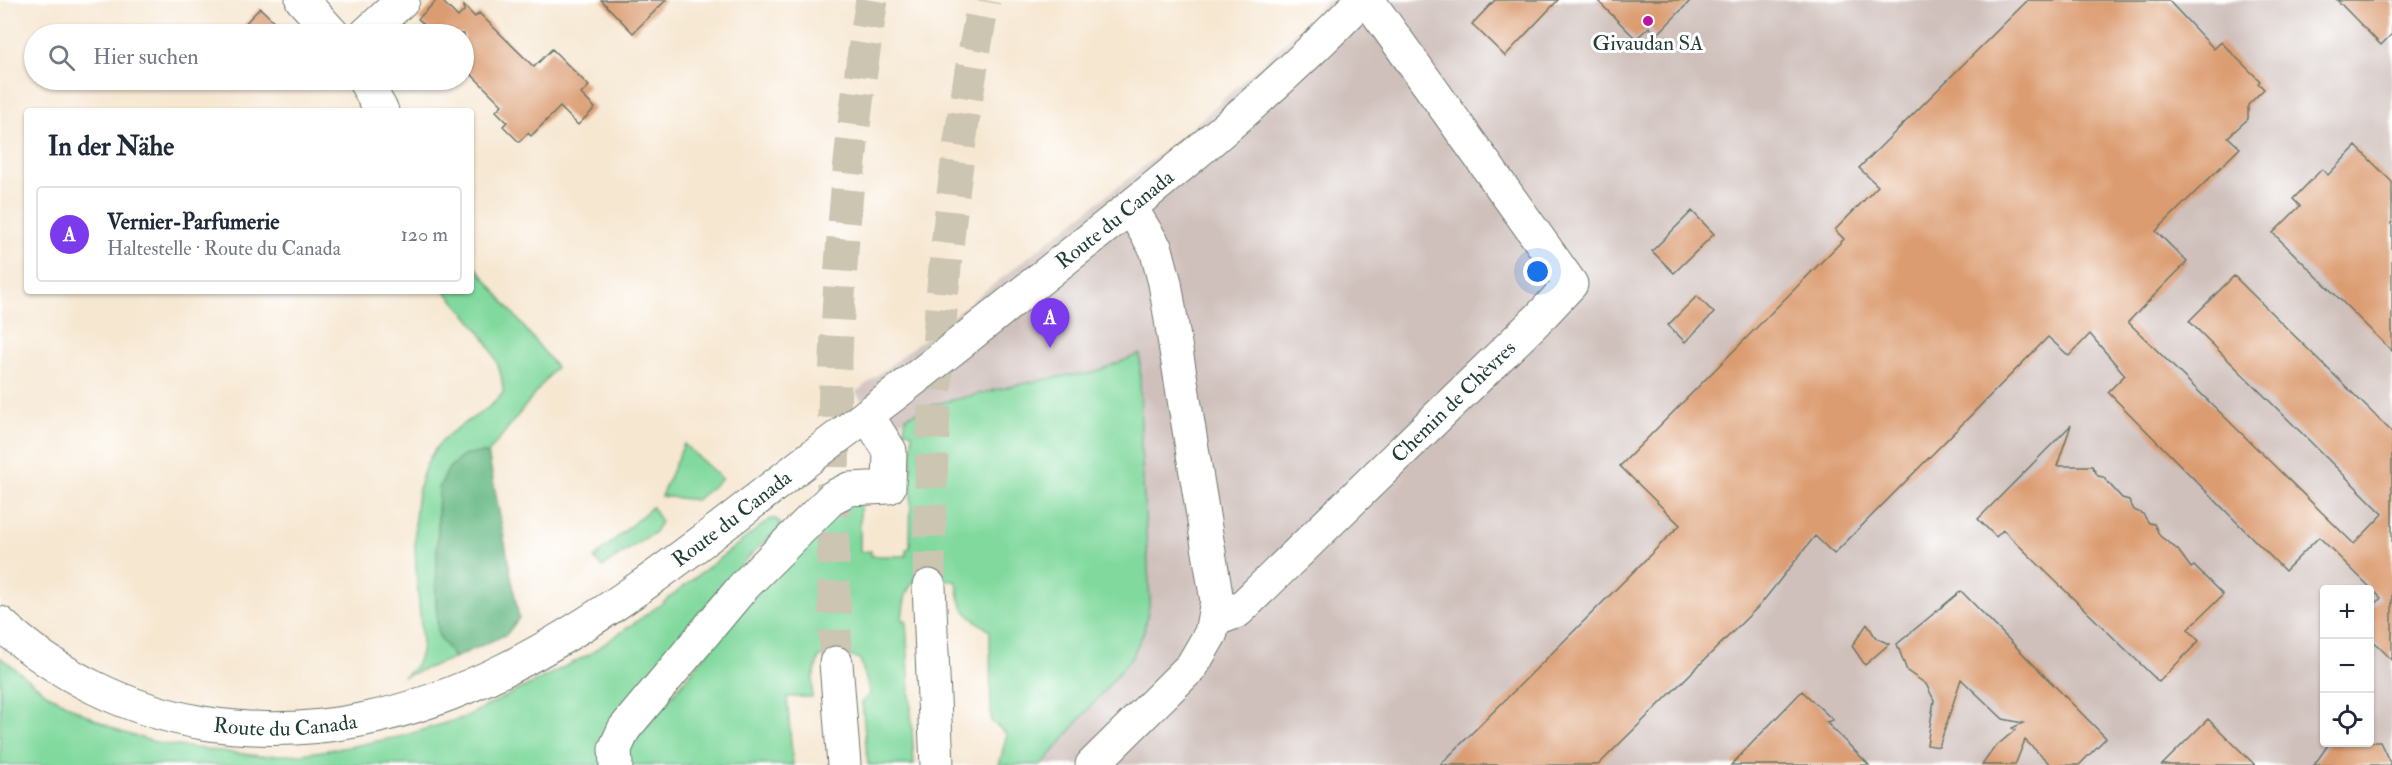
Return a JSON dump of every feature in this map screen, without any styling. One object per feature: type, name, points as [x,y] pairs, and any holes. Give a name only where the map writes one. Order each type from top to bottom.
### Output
[{"type":"main road","points":[[302,0],[324,24]]},
{"type":"main road","points":[[377,24],[403,0]]},
{"type":"main road","name":"Route du Canada","points":[[0,622],[38,654],[84,682],[147,710],[179,719],[247,729],[284,730],[332,726],[389,715],[447,696],[494,676],[534,657],[648,584],[937,363],[1131,208],[1257,102],[1315,49],[1362,0]]},
{"type":"main road","name":"Chemin de Chèvres","points":[[1214,621],[1238,611],[1540,318],[1571,284],[1368,0]]},
{"type":"main road","points":[[370,90],[380,108]]},
{"type":"main road","points":[[1092,765],[1192,666],[1211,633],[1214,621],[1215,584],[1165,283],[1156,249],[1131,208]]},
{"type":"main road","points":[[616,765],[615,749],[624,729],[743,587],[833,497],[849,489],[889,487],[890,451],[867,415]]},
{"type":"main road","points":[[929,586],[937,765]]},
{"type":"main road","points":[[836,663],[844,765]]},
{"type":"shaded area","points":[[1328,0],[2392,0],[2392,765],[1042,765],[1132,657],[1150,601],[1141,448],[1140,354],[1089,374],[1068,375],[1021,384],[936,404],[882,431],[856,392],[1185,134],[1288,40]]},
{"type":"green space","points":[[474,265],[556,367],[488,453],[466,454],[449,468],[439,487],[436,597],[438,634],[454,658],[403,677],[417,664],[422,645],[415,540],[419,488],[427,464],[446,437],[496,401],[503,393],[502,378],[492,351],[465,313],[448,294],[474,294]]},
{"type":"green space","points":[[1140,354],[1141,448],[1150,601],[1144,631],[1132,657],[1042,765],[999,765],[1007,734],[991,721],[990,631],[975,621],[962,606],[957,582],[923,578],[910,586],[902,620],[906,620],[914,765],[868,765],[862,702],[870,693],[860,659],[843,654],[819,657],[813,678],[812,697],[787,697],[793,765],[629,765],[626,752],[750,600],[836,510],[860,499],[860,552],[871,551],[871,556],[906,556],[906,549],[910,548],[912,433],[904,430],[906,417],[936,404],[1021,384],[1068,375],[1089,374]]},
{"type":"green space","points":[[684,444],[722,479],[696,500],[661,496]]},
{"type":"green space","points":[[488,453],[519,618],[507,634],[454,658],[438,634],[436,597],[439,488],[449,468],[466,454]]},
{"type":"green space","points":[[652,507],[661,522],[655,532],[602,567],[594,558]]},
{"type":"green space","points":[[770,519],[776,519],[780,523],[780,528],[752,553],[704,609],[661,670],[602,765],[0,765],[0,657],[46,693],[80,712],[121,732],[162,744],[260,756],[302,754],[348,747],[403,736],[465,717],[588,655],[660,605]]},
{"type":"building","points":[[437,0],[441,0],[458,17],[464,11],[464,6],[475,17],[479,13],[534,67],[552,49],[589,86],[581,94],[595,108],[578,125],[560,107],[531,136],[528,133],[519,142],[503,126],[507,122],[496,111],[502,105],[474,77],[474,24],[423,24],[418,19]]},
{"type":"building","points":[[601,0],[666,0],[633,33]]},
{"type":"building","points":[[1495,0],[1558,0],[1505,56],[1472,24]]},
{"type":"building","name":"Givaudan SA","points":[[1597,0],[1691,0],[1657,35],[1649,27],[1636,39]]},
{"type":"building","points":[[2028,0],[2168,0],[2214,49],[2221,42],[2260,81],[2258,83],[2264,89],[2248,105],[2248,119],[2228,137],[2240,148],[2156,231],[2187,262],[2128,322],[2354,544],[2383,514],[2189,321],[2234,276],[2392,432],[2392,660],[2374,642],[2374,605],[2381,598],[2374,591],[2374,585],[2368,585],[2319,537],[2285,571],[2108,392],[2125,375],[2090,334],[2069,356],[2048,337],[1834,554],[1815,536],[1760,605],[1598,765],[1440,765],[1680,525],[1620,466],[1844,239],[1835,230],[1878,186],[1859,168]]},
{"type":"building","points":[[2337,0],[2392,0],[2392,34],[2381,45]]},
{"type":"building","points":[[260,8],[277,24],[245,24]]},
{"type":"building","points":[[2356,146],[2392,182],[2392,351],[2273,233],[2300,206],[2293,199],[2322,169],[2328,175]]},
{"type":"building","points":[[1692,211],[1714,234],[1674,273],[1652,251]]},
{"type":"building","points":[[1697,296],[1714,313],[1685,342],[1668,325]]},
{"type":"building","points":[[2071,425],[2057,466],[2092,466],[2098,476],[2103,477],[2122,498],[2129,500],[2134,510],[2143,514],[2149,523],[2154,524],[2160,536],[2178,550],[2191,568],[2194,566],[2223,595],[2188,629],[2199,641],[2159,682],[2003,530],[1996,537],[1978,519]]},
{"type":"building","points":[[1961,591],[2106,738],[2079,765],[2051,765],[2025,740],[2015,765],[1982,765],[1994,748],[2015,730],[2012,728],[2023,723],[2003,719],[1961,679],[1939,747],[1927,745],[1934,700],[1926,684],[1907,671],[1897,644]]},
{"type":"building","points":[[1867,624],[1876,638],[1889,644],[1865,665],[1852,646]]},
{"type":"building","points":[[1802,691],[1833,720],[1826,722],[1869,765],[1731,765]]},
{"type":"building","points":[[2208,719],[2255,765],[2162,765]]},
{"type":"building","points":[[2374,742],[2380,742],[2391,765],[2314,765],[2327,747],[2374,747]]},
{"type":"tunnel","points":[[836,663],[833,497],[837,331],[850,165],[872,0]]},
{"type":"tunnel","points":[[929,586],[933,438],[943,292],[960,145],[984,0]]},
{"type":"place","name":"Givaudan SA","points":[[1648,21]]},
{"type":"place","name":"Vernier-Parfumerie","points":[[1050,348]]}]
